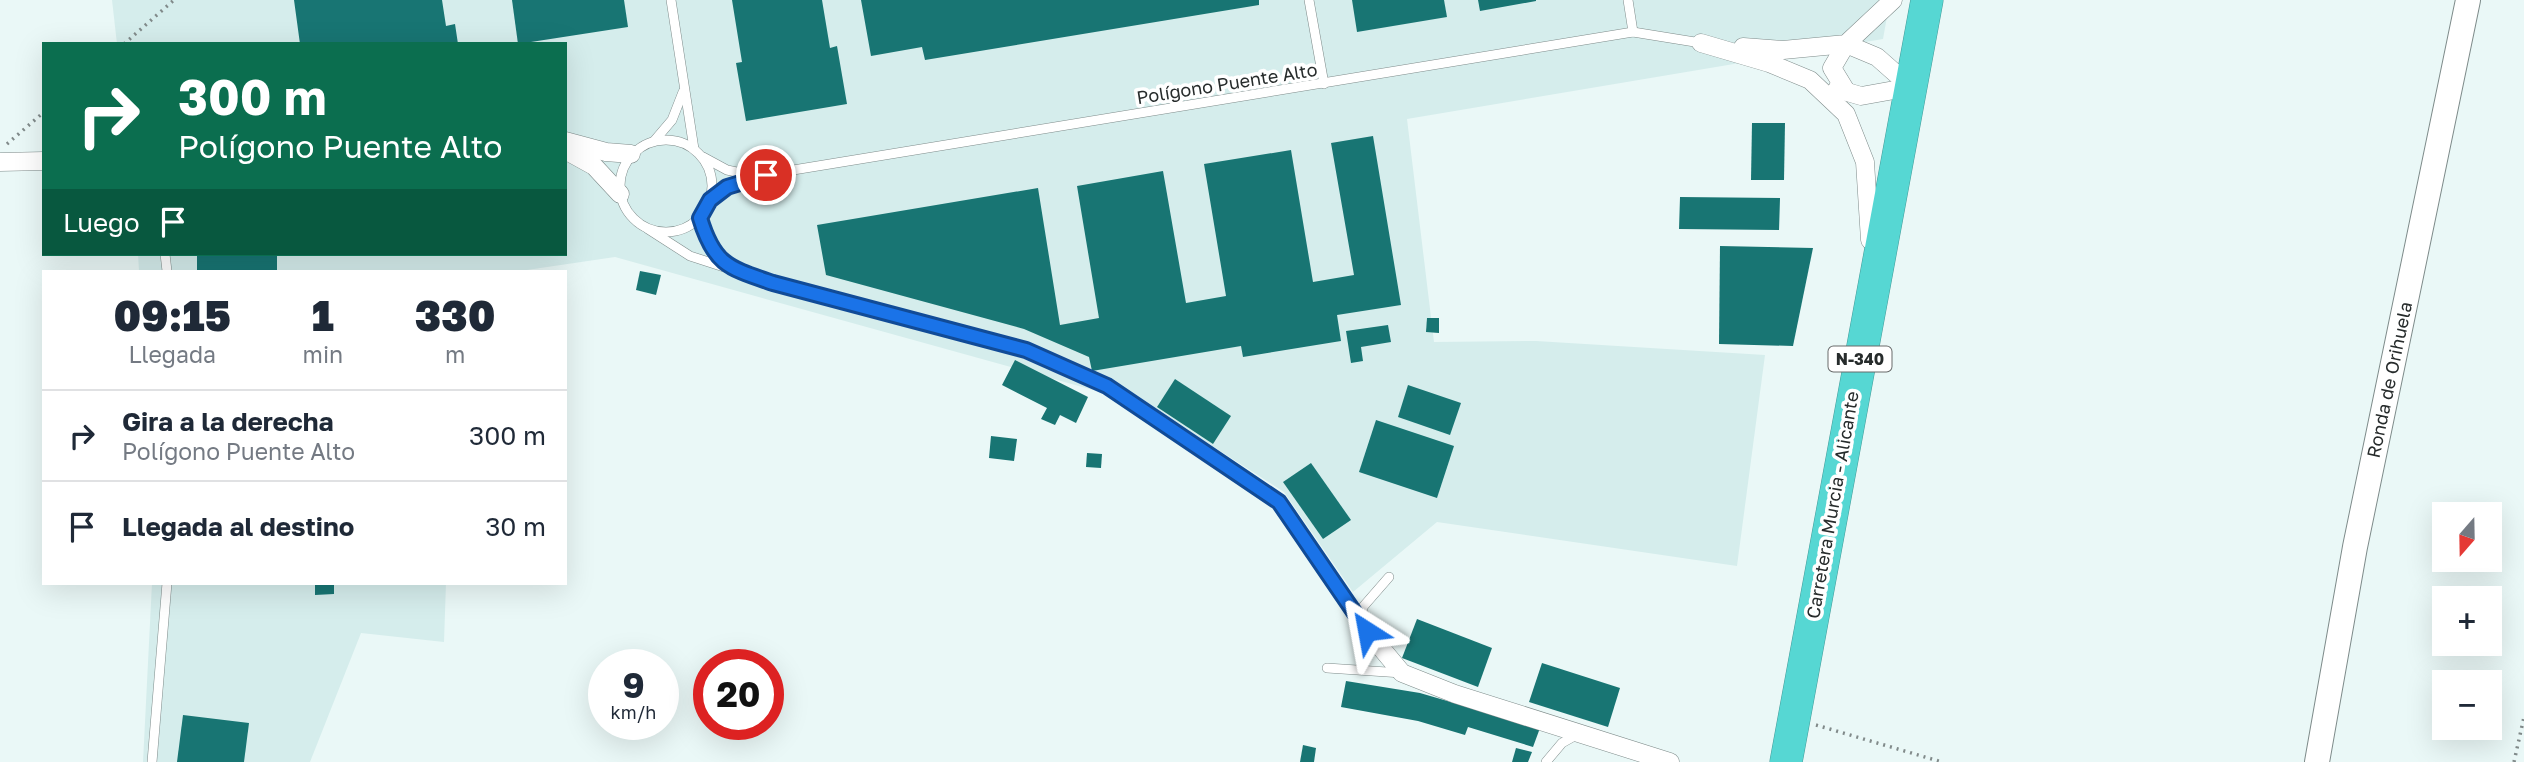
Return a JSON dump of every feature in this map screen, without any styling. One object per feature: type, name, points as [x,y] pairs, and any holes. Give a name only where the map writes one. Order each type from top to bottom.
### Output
[{"type":"highway","name":"Carretera Murcia - Alicante","points":[[1786,762],[1927,0]]},
{"type":"main road","name":"Ronda de Orihuela","points":[[2317,762],[2358,534],[2468,0]]},
{"type":"street","points":[[1846,91],[1832,68],[1846,44],[1894,0]]},
{"type":"street","points":[[1701,43],[1783,50],[1846,44],[1877,57],[1910,87]]},
{"type":"street","points":[[1701,43],[1769,63],[1810,80],[1861,96],[1910,87]]},
{"type":"street","points":[[1810,80],[1846,114],[1865,162],[1871,223],[1864,338]]},
{"type":"street","points":[[567,142],[606,152],[631,155]]},
{"type":"street","points":[[567,151],[594,166],[620,194]]},
{"type":"street","points":[[0,162],[42,161]]},
{"type":"street","points":[[1367,631],[1402,673],[1455,694],[1670,762]]},
{"type":"street","points":[[1794,721],[1800,762]]},
{"type":"lane","points":[[671,0],[694,149]]},
{"type":"lane","points":[[1309,0],[1324,84]]},
{"type":"lane","points":[[1628,0],[1633,32]]},
{"type":"lane","name":"Polígono Puente Alto","points":[[710,200],[727,187],[757,176],[1633,32],[1701,43]]},
{"type":"lane","points":[[684,90],[672,120],[655,140],[638,148],[623,167],[619,180],[620,194],[625,209],[634,221],[690,256],[773,283],[1026,350],[1107,386],[1279,502],[1367,631]]},
{"type":"lane","name":"Polígono Puente Alto","points":[[655,140],[682,142],[727,170],[757,176]]},
{"type":"lane","points":[[648,229],[675,231],[688,227],[700,218],[710,200],[712,185],[710,170],[703,157]]},
{"type":"lane","points":[[700,218],[713,253],[735,270]]},
{"type":"lane","points":[[1367,631],[1362,608],[1389,577]]},
{"type":"lane","points":[[152,762],[167,585]]},
{"type":"lane","points":[[1327,668],[1402,673]]},
{"type":"lane","points":[[1546,762],[1562,743],[1580,733]]},
{"type":"path","points":[[126,42],[174,0]]},
{"type":"path","points":[[0,150],[42,114]]},
{"type":"path","points":[[2514,762],[2524,717]]},
{"type":"path","points":[[1794,721],[1942,762]]},
{"type":"shaded area","points":[[112,0],[1890,0],[1883,39],[1407,119],[1434,342],[1536,341],[1765,355],[1737,566],[1437,522],[1353,592],[1284,492],[1125,390],[1104,393],[615,257],[527,270],[139,270],[138,256],[567,256],[567,42],[117,42]]},
{"type":"shaded area","points":[[152,585],[446,585],[444,642],[361,633],[310,762],[143,762]]},
{"type":"building","points":[[294,0],[442,0],[446,26],[455,24],[458,42],[300,42]]},
{"type":"building","points":[[512,0],[624,0],[628,27],[518,42]]},
{"type":"building","points":[[732,0],[822,0],[830,48],[837,46],[847,104],[746,121],[736,63],[742,62]]},
{"type":"building","points":[[861,0],[1259,0],[1259,5],[925,60],[922,47],[871,56]]},
{"type":"building","points":[[1352,0],[1444,0],[1447,17],[1357,32]]},
{"type":"building","points":[[1478,0],[1536,0],[1536,1],[1480,11]]},
{"type":"building","points":[[1752,123],[1785,123],[1784,180],[1751,180]]},
{"type":"building","points":[[1373,136],[1401,305],[1337,315],[1341,341],[1243,357],[1241,346],[1092,371],[1089,357],[1024,329],[826,275],[817,225],[1038,188],[1060,325],[1099,318],[1077,186],[1163,171],[1186,303],[1226,296],[1204,164],[1291,150],[1313,282],[1354,275],[1331,143]]},
{"type":"building","points":[[1680,197],[1780,198],[1779,230],[1679,229]]},
{"type":"building","points":[[1720,246],[1813,248],[1793,346],[1719,344]]},
{"type":"building","points":[[197,256],[277,256],[277,270],[197,270]]},
{"type":"building","points":[[640,271],[661,275],[656,295],[636,290]]},
{"type":"building","points":[[1427,318],[1439,318],[1439,333],[1426,332]]},
{"type":"building","points":[[1388,325],[1391,342],[1361,347],[1363,361],[1351,363],[1346,331]]},
{"type":"building","points":[[1015,360],[1088,397],[1076,423],[1060,415],[1055,425],[1041,419],[1047,408],[1002,385]]},
{"type":"building","points":[[1175,379],[1231,416],[1213,444],[1157,407]]},
{"type":"building","points":[[1408,385],[1461,403],[1450,435],[1398,417]]},
{"type":"building","points":[[1376,420],[1454,446],[1437,498],[1359,472]]},
{"type":"building","points":[[991,436],[1017,439],[1014,461],[989,458]]},
{"type":"building","points":[[1087,453],[1102,454],[1101,468],[1086,467]]},
{"type":"building","points":[[1311,463],[1351,520],[1323,539],[1283,482]]},
{"type":"building","points":[[315,585],[334,585],[334,594],[315,595]]},
{"type":"building","points":[[1417,619],[1492,648],[1478,687],[1402,658]]},
{"type":"building","points":[[1542,663],[1620,688],[1608,727],[1529,702]]},
{"type":"building","points":[[1346,681],[1420,693],[1540,728],[1533,747],[1468,727],[1465,735],[1418,721],[1341,707]]},
{"type":"building","points":[[183,715],[249,723],[244,762],[177,762]]},
{"type":"building","points":[[1303,745],[1316,748],[1314,762],[1300,762]]},
{"type":"building","points":[[1516,748],[1532,752],[1528,762],[1512,762]]},
{"type":"route","points":[[766,175],[727,187],[710,200],[700,218],[713,253],[735,270],[773,283],[1026,350],[1107,386],[1279,502],[1367,631]]}]
